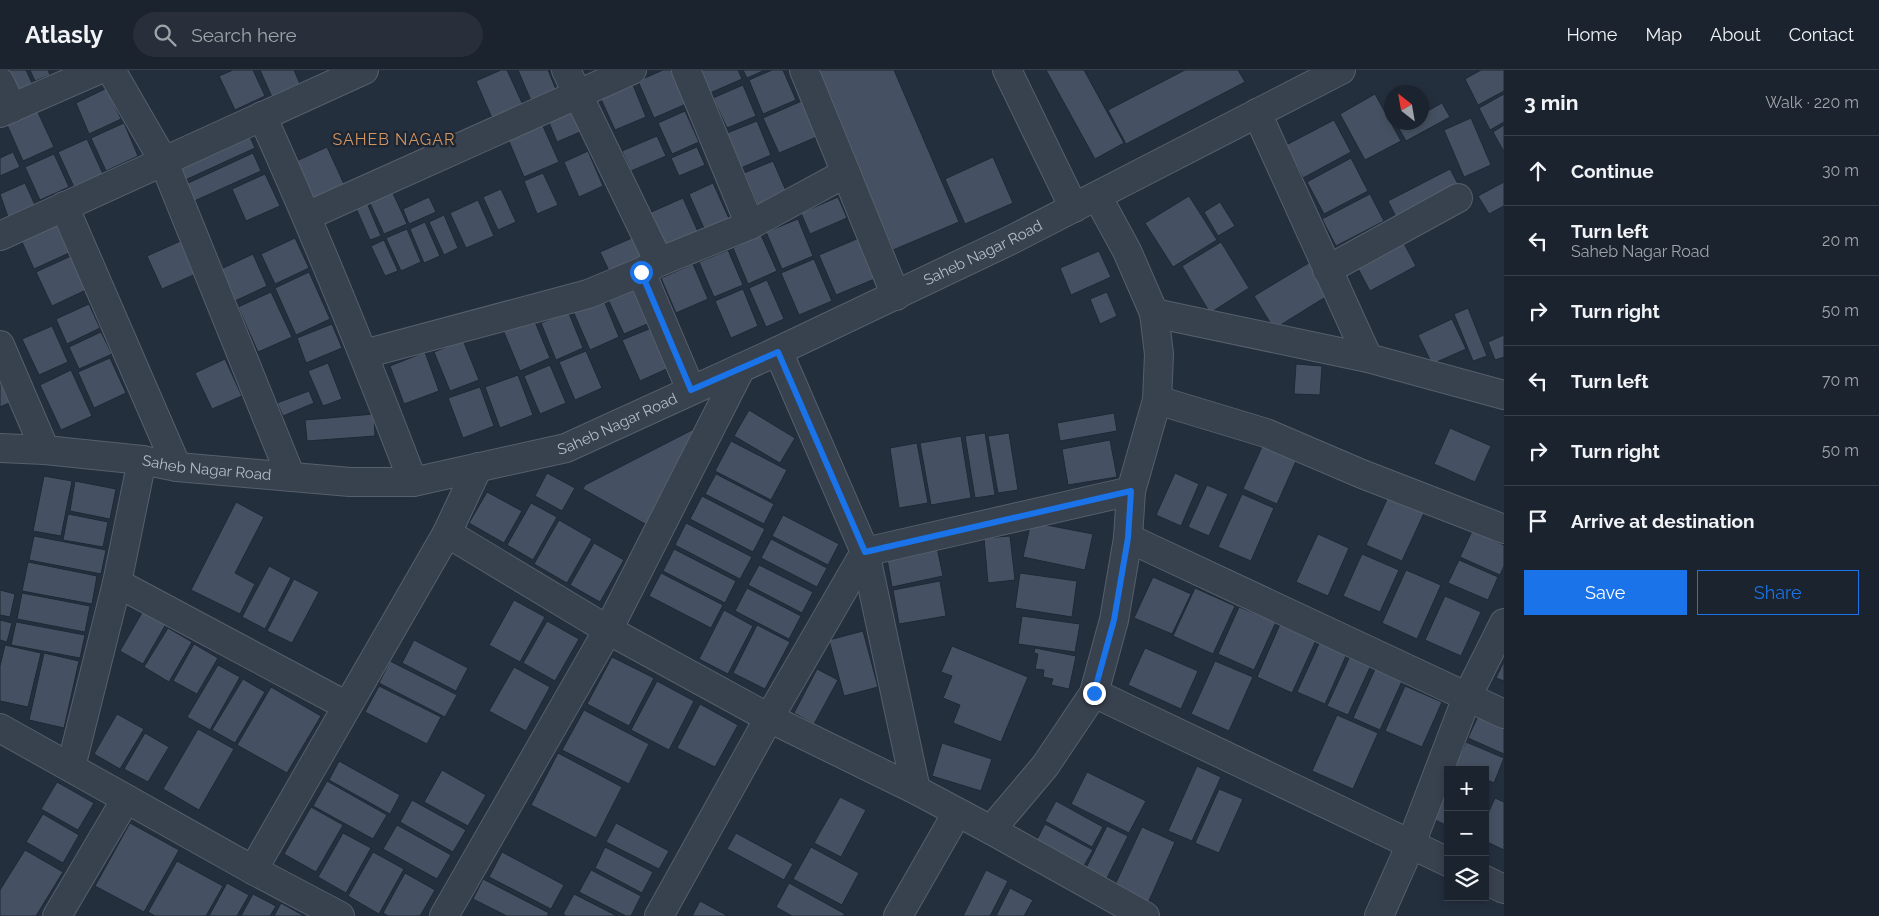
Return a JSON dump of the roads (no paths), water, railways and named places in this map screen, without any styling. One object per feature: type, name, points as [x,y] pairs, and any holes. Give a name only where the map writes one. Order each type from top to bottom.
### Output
[{"type":"street","points":[[0,82],[6,111],[98,70]]},
{"type":"street","points":[[111,70],[164,160],[291,477]]},
{"type":"street","points":[[0,236],[364,70]]},
{"type":"street","points":[[566,70],[578,94],[650,267],[691,390]]},
{"type":"street","points":[[307,216],[632,70]]},
{"type":"street","points":[[686,70],[750,225]]},
{"type":"street","points":[[804,70],[896,296]]},
{"type":"street","points":[[991,830],[1045,766],[1094,693],[1114,620],[1128,538],[1131,491],[1157,400],[1159,354],[1154,313],[1127,251],[1085,202],[1006,70]]},
{"type":"street","name":"Saheb Nagar Road","points":[[0,448],[45,450],[142,460],[177,467],[350,482],[413,482],[566,448],[896,296],[1085,202],[1341,70]]},
{"type":"street","points":[[1257,114],[1368,358]]},
{"type":"street","points":[[262,116],[307,216],[364,354],[413,482]]},
{"type":"street","points":[[364,354],[588,294],[750,225],[846,173]]},
{"type":"street","points":[[1328,270],[1458,198]]},
{"type":"street","points":[[64,206],[177,467]]},
{"type":"street","points":[[1154,313],[1368,358],[1504,395]]},
{"type":"street","points":[[0,345],[45,450]]},
{"type":"street","points":[[778,352],[865,552],[916,790]]},
{"type":"street","points":[[444,916],[608,630],[741,368]]},
{"type":"street","points":[[1157,400],[1266,432],[1362,474],[1504,529]]},
{"type":"street","points":[[72,767],[117,583],[142,460]]},
{"type":"street","points":[[253,870],[447,533],[478,467]]},
{"type":"street","points":[[659,916],[769,718],[865,552],[1131,491]]},
{"type":"street","points":[[447,533],[608,630],[769,718],[916,790],[1145,916]]},
{"type":"street","points":[[1128,538],[1504,714]]},
{"type":"street","points":[[117,583],[347,706]]},
{"type":"street","points":[[1379,916],[1411,844],[1467,697],[1504,623]]},
{"type":"street","points":[[1094,693],[1444,860]]},
{"type":"street","points":[[0,728],[253,870],[340,916]]},
{"type":"street","points":[[57,916],[126,799]]},
{"type":"street","points":[[898,916],[957,813]]},
{"type":"street","points":[[1489,882],[1504,889]]},
{"type":"district","name":"SAHEB NAGAR","points":[[394,139]]}]
